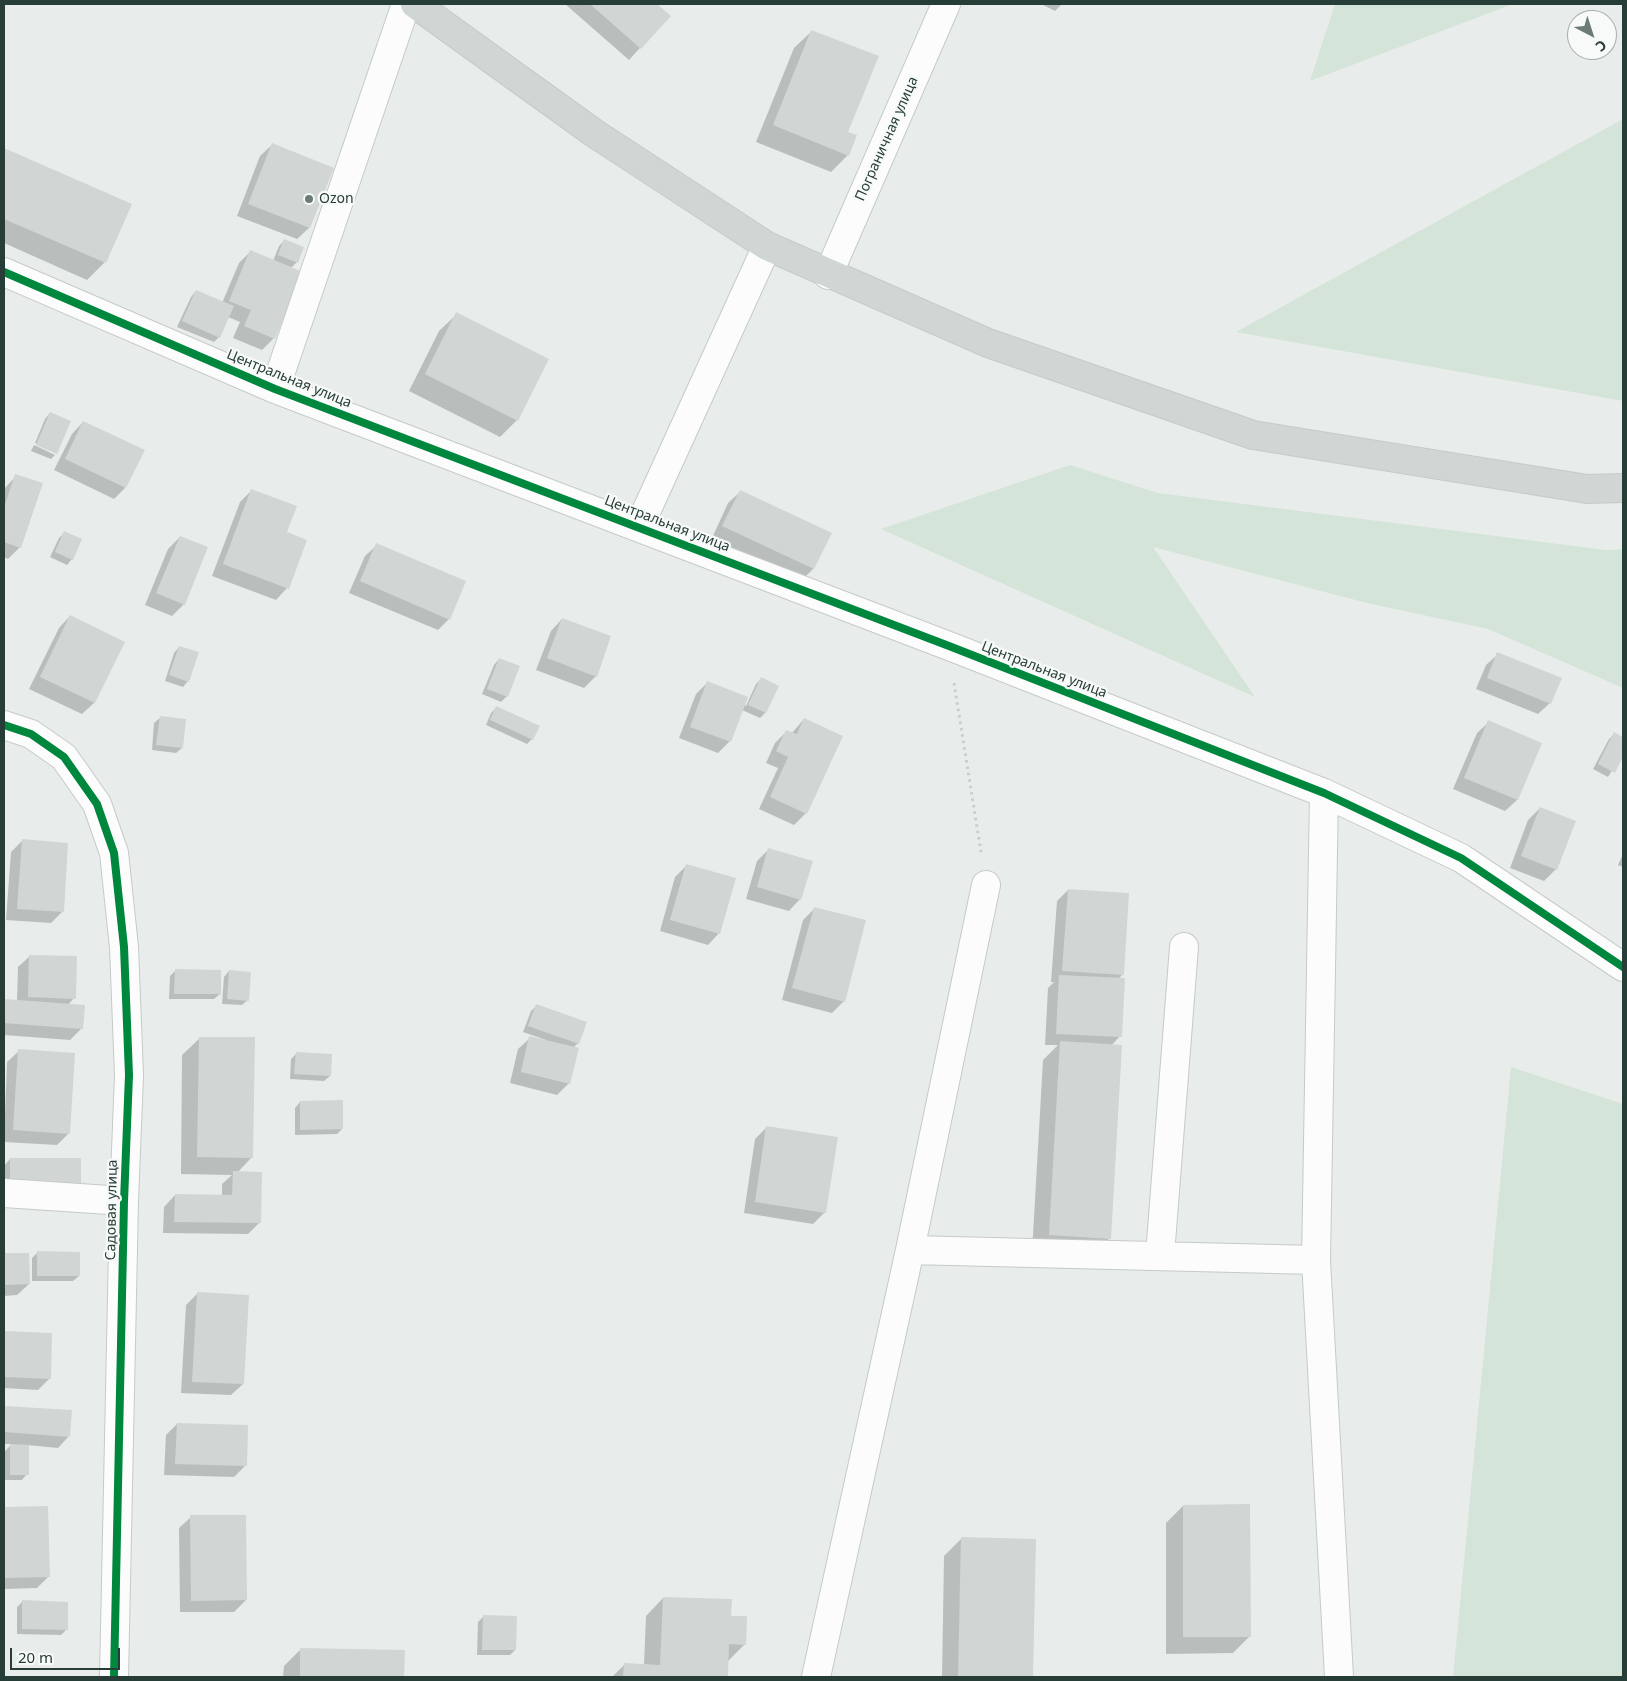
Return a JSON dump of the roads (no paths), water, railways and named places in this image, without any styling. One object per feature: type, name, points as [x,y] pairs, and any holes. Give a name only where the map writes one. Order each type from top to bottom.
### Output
[{"type":"main road","points":[[415,4],[594,133],[768,246],[828,275],[988,343],[1253,435],[1587,488],[1623,488]]},
{"type":"street","points":[[275,389],[406,4]]},
{"type":"street","name":"Пограничная улица","points":[[828,275],[946,4]]},
{"type":"street","points":[[639,527],[768,246]]},
{"type":"street","name":"Центральная улица","points":[[4,272],[275,389],[949,646],[1324,793],[1461,858],[1623,967]]},
{"type":"street","name":"Садовая улица","points":[[4,725],[31,734],[64,757],[98,804],[114,853],[124,947],[129,1074],[124,1201],[114,1677]]},
{"type":"street","points":[[1324,793],[1316,1260],[1339,1677]]},
{"type":"street","points":[[816,1677],[910,1250],[986,885]]},
{"type":"street","points":[[1160,1255],[1184,947]]},
{"type":"street","points":[[4,1193],[124,1201]]},
{"type":"street","points":[[910,1250],[1316,1260]]},
{"type":"place","name":"Ozon","points":[[309,199]]}]
